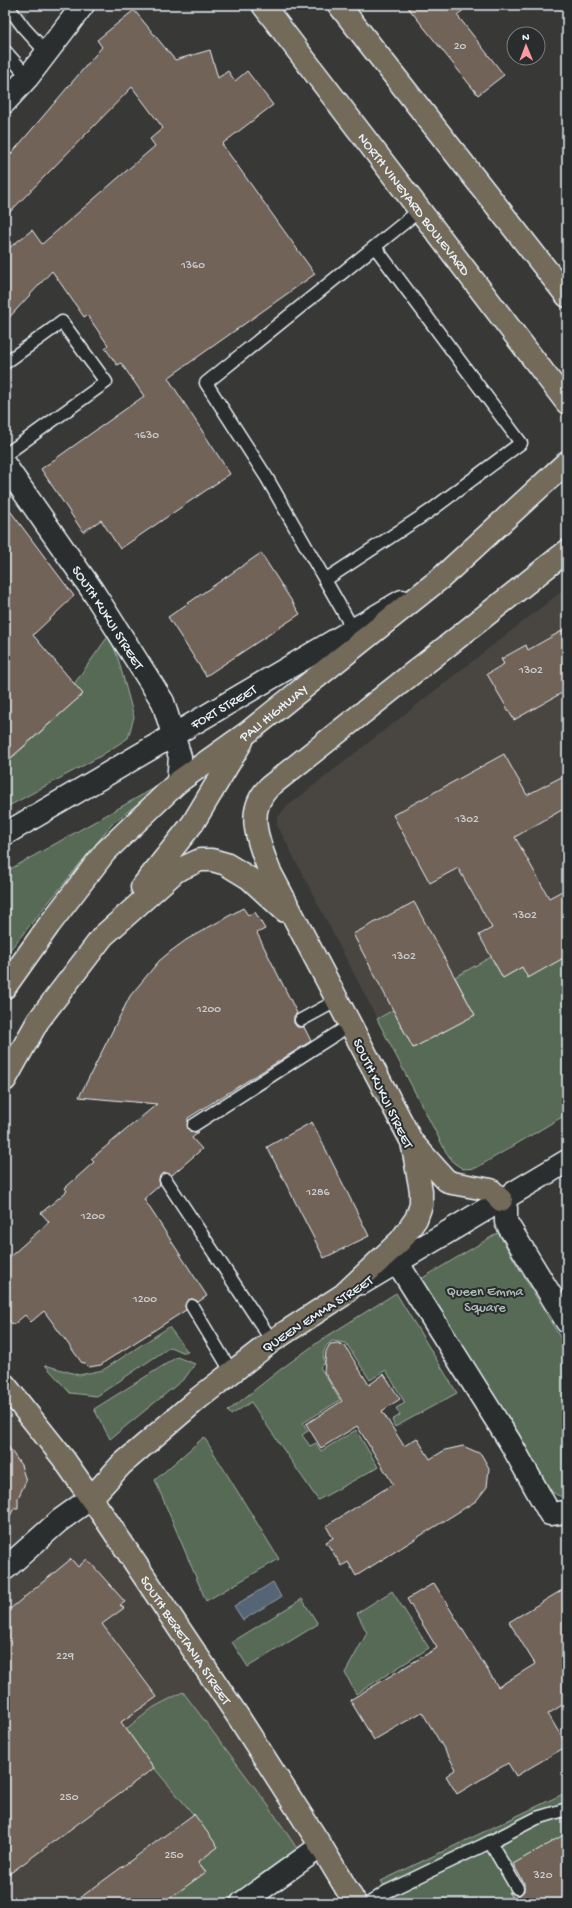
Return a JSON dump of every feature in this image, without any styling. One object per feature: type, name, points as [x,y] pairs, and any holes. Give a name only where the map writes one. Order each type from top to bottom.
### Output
[{"type":"main road","name":"NORTH VINEYARD BOULEVARD","points":[[262,5],[567,403]]},
{"type":"main road","points":[[340,5],[567,296]]},
{"type":"main road","name":"PALI HIGHWAY","points":[[5,987],[49,925],[105,852],[178,782],[247,733],[441,578],[567,462]]},
{"type":"main road","points":[[296,921],[269,870],[258,836],[256,809],[262,793],[567,551]]},
{"type":"main road","points":[[5,1080],[38,1021],[103,936],[194,823],[247,733]]},
{"type":"main road","points":[[103,936],[166,879],[189,864],[200,860],[212,860],[226,864],[243,874],[296,921]]},
{"type":"main road","name":"SOUTH KUKUI STREET","points":[[296,921],[412,1142],[422,1191],[421,1205],[416,1219],[401,1240],[343,1295]]},
{"type":"main road","points":[[412,1142],[446,1180],[452,1183],[491,1190],[501,1200]]},
{"type":"main road","name":"QUEEN EMMA STREET","points":[[91,1498],[121,1465],[231,1371],[272,1341],[343,1295]]},
{"type":"main road","name":"SOUTH BERETANIA STREET","points":[[5,1385],[91,1498],[239,1718],[321,1846],[355,1903]]},
{"type":"street","points":[[5,102],[28,77],[83,5]]},
{"type":"street","name":"SOUTH KUKUI STREET","points":[[5,465],[92,590],[163,702],[174,734],[180,758],[178,782]]},
{"type":"street","name":"FORT STREET","points":[[5,834],[441,578]]},
{"type":"street","name":"QUEEN EMMA STREET","points":[[343,1295],[567,1161]]},
{"type":"street","points":[[501,1200],[506,1208],[506,1222],[567,1322]]},
{"type":"street","points":[[397,1262],[510,1442],[550,1514],[567,1512]]},
{"type":"street","points":[[5,1569],[59,1521],[91,1498]]},
{"type":"street","points":[[242,1903],[321,1846]]},
{"type":"lane","points":[[7,5],[24,28],[46,52]]},
{"type":"lane","points":[[5,51],[28,77]]},
{"type":"lane","points":[[353,629],[267,478],[206,383],[420,210]]},
{"type":"lane","points":[[325,580],[430,511],[521,443],[375,247]]},
{"type":"lane","points":[[5,363],[62,322],[106,382],[5,455]]},
{"type":"lane","points":[[301,1020],[338,1000]]},
{"type":"lane","points":[[194,1125],[350,1025]]},
{"type":"lane","points":[[166,1180],[272,1341]]},
{"type":"lane","points":[[192,1306],[231,1371]]},
{"type":"lane","points":[[370,1903],[386,1892],[537,1818],[567,1809]]},
{"type":"lane","points":[[490,1842],[517,1888]]},
{"type":"shaded area","points":[[5,5],[35,5],[5,39]]},
{"type":"shaded area","points":[[567,587],[567,1114],[476,1168],[463,1169],[454,1163],[446,1152],[277,825],[277,818],[285,808]]},
{"type":"shaded area","points":[[5,1389],[321,1846],[242,1903],[5,1903]]},
{"type":"green space","points":[[109,635],[118,658],[134,717],[128,738],[99,757],[5,808],[5,764],[83,694],[74,684]]},
{"type":"green space","points":[[158,786],[159,787],[113,823],[5,956],[5,872]]},
{"type":"green space","points":[[567,956],[567,1114],[476,1168],[463,1169],[454,1163],[446,1152],[377,1019],[393,1010],[413,1048],[475,1015],[455,977],[491,957],[503,978],[522,967],[528,977]]},
{"type":"green space","name":"Queen Emma Square","points":[[498,1233],[567,1349],[567,1496],[560,1496],[550,1490],[421,1279]]},
{"type":"green space","points":[[396,1293],[457,1393],[395,1427],[392,1420],[400,1415],[396,1408],[405,1403],[386,1370],[370,1380],[346,1343],[332,1341],[329,1343],[323,1353],[325,1363],[320,1367],[340,1400],[303,1423],[308,1431],[302,1435],[310,1446],[316,1443],[321,1451],[356,1430],[378,1467],[318,1500],[251,1402],[231,1415],[228,1411],[281,1369],[321,1340]]},
{"type":"green space","points":[[169,1327],[188,1352],[182,1352],[170,1347],[97,1396],[70,1393],[45,1365],[79,1375],[103,1370]]},
{"type":"green space","points":[[177,1357],[195,1364],[185,1378],[110,1439],[94,1409]]},
{"type":"green space","points":[[204,1437],[279,1559],[206,1601],[155,1480]]},
{"type":"green space","points":[[392,1591],[429,1648],[356,1694],[345,1673],[367,1633],[357,1613]]},
{"type":"green space","points":[[302,1599],[318,1624],[248,1667],[232,1642]]},
{"type":"green space","points":[[183,1692],[268,1805],[298,1850],[230,1903],[163,1903],[206,1871],[198,1862],[193,1814],[154,1768],[126,1729],[154,1707]]},
{"type":"green space","points":[[567,1792],[567,1903],[395,1903],[381,1881]]},
{"type":"water","points":[[273,1582],[281,1597],[243,1620],[234,1606]]},
{"type":"building","points":[[406,5],[470,5],[457,15],[504,75],[478,95]]},
{"type":"building","points":[[134,10],[175,60],[210,50],[218,78],[228,71],[235,81],[247,71],[273,105],[222,144],[315,274],[168,378],[230,474],[120,549],[101,520],[83,532],[41,469],[144,396],[121,363],[117,365],[105,348],[108,345],[87,315],[84,317],[52,271],[5,322],[5,251],[32,230],[42,244],[155,146],[150,139],[163,128],[132,87],[5,217],[5,161],[102,47],[97,40]]},
{"type":"building","points":[[5,504],[74,596],[33,635],[83,694],[5,763]]},
{"type":"building","points":[[261,553],[300,614],[206,676],[168,617]]},
{"type":"building","points":[[567,628],[567,690],[514,720],[487,674],[504,664],[501,659],[526,645],[528,650]]},
{"type":"building","points":[[504,754],[527,795],[567,774],[567,807],[515,837],[549,898],[562,891],[567,900],[567,956],[528,978],[522,967],[503,978],[479,935],[492,928],[458,868],[430,883],[393,815]]},
{"type":"building","points":[[414,902],[475,1015],[413,1048],[353,934]]},
{"type":"building","points":[[243,908],[248,915],[255,912],[265,929],[257,933],[297,1013],[294,1016],[294,1023],[297,1027],[304,1027],[311,1041],[188,1118],[188,1129],[191,1132],[199,1132],[192,1138],[202,1149],[172,1175],[166,1173],[162,1174],[159,1180],[160,1185],[144,1199],[207,1296],[198,1302],[192,1299],[188,1300],[185,1306],[186,1310],[101,1365],[89,1367],[85,1363],[82,1363],[44,1311],[31,1322],[25,1315],[13,1325],[5,1316],[5,1261],[49,1222],[41,1213],[67,1191],[65,1188],[94,1162],[91,1159],[157,1104],[79,1097],[130,996],[159,961],[171,951],[186,940]]},
{"type":"building","points":[[312,1122],[369,1236],[324,1258],[267,1147]]},
{"type":"building","points":[[338,1343],[345,1346],[369,1385],[384,1374],[400,1399],[382,1411],[404,1446],[417,1438],[430,1459],[445,1450],[463,1446],[481,1454],[489,1468],[487,1487],[476,1501],[356,1576],[348,1562],[342,1566],[326,1542],[333,1538],[326,1526],[393,1484],[357,1426],[321,1448],[306,1424],[342,1401],[324,1372],[326,1351],[330,1344]]},
{"type":"building","points":[[5,1442],[21,1465],[26,1481],[18,1498],[18,1508],[14,1508],[5,1526]]},
{"type":"building","points":[[71,1559],[78,1567],[87,1559],[125,1602],[120,1605],[124,1608],[102,1624],[157,1697],[121,1722],[154,1768],[5,1877],[5,1613]]},
{"type":"building","points":[[434,1583],[498,1687],[535,1664],[509,1622],[567,1587],[567,1702],[548,1714],[567,1746],[516,1776],[508,1763],[457,1794],[446,1776],[456,1769],[422,1712],[374,1740],[350,1700],[437,1648],[407,1599]]},
{"type":"building","points":[[194,1814],[218,1847],[198,1862],[206,1872],[163,1903],[73,1903]]},
{"type":"building","points":[[567,1833],[567,1903],[516,1903],[509,1892],[520,1895],[524,1891],[524,1883],[513,1864]]}]
